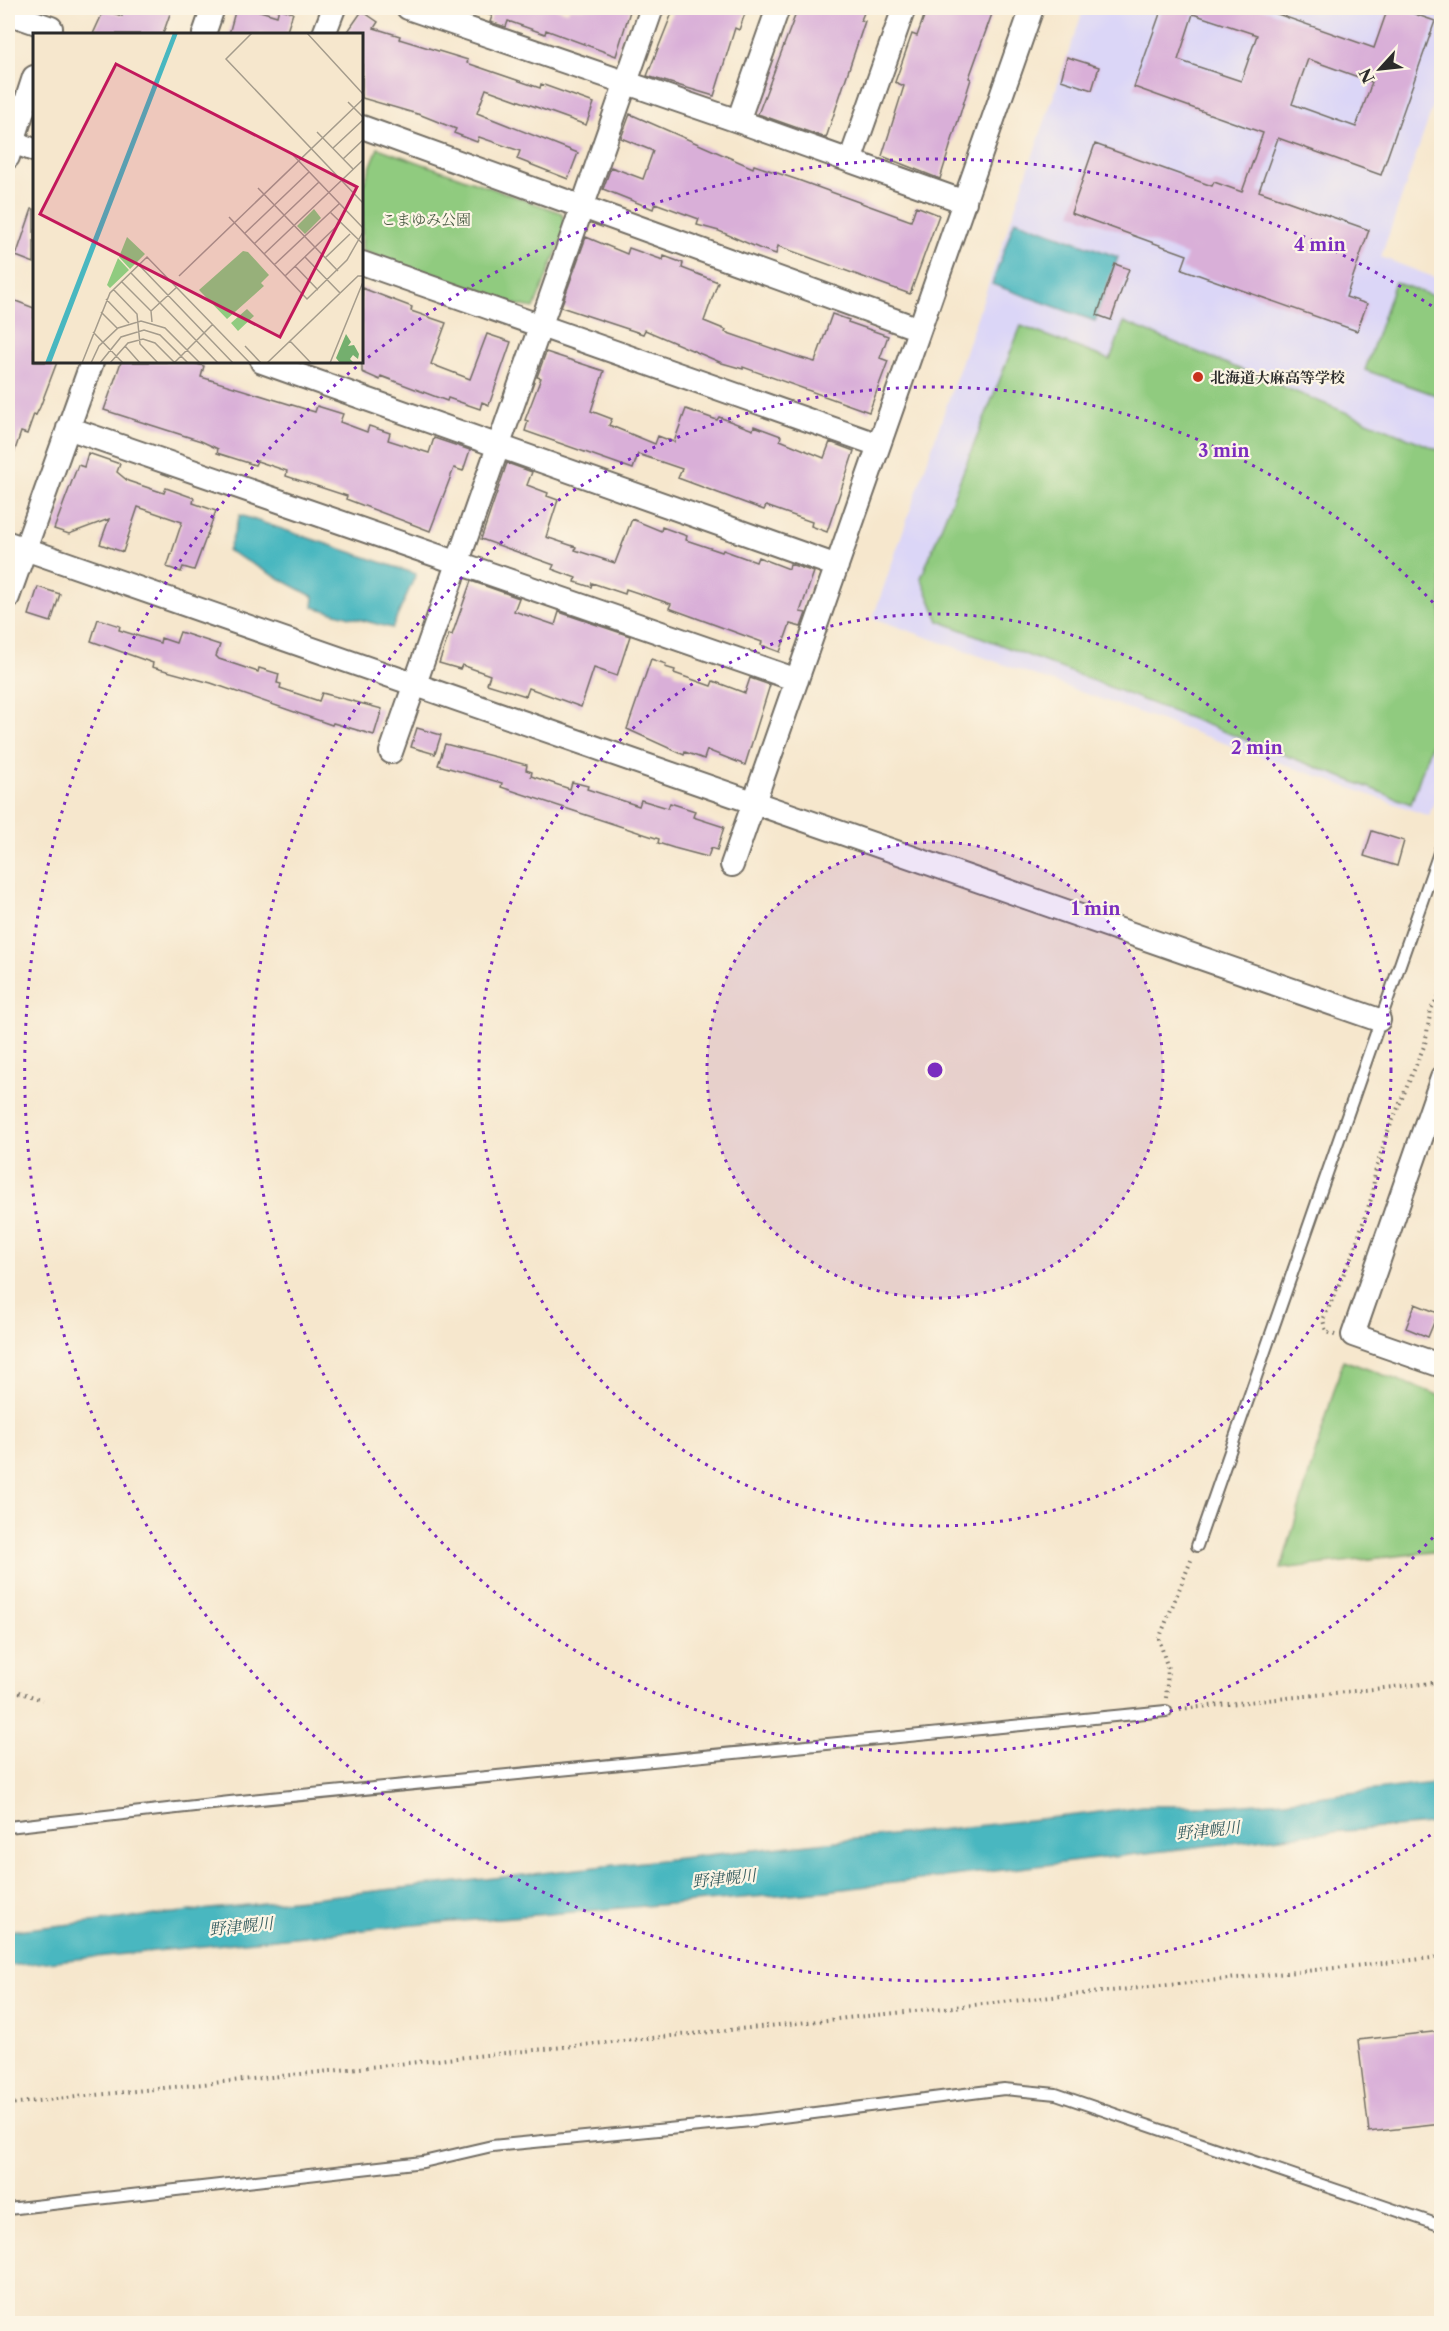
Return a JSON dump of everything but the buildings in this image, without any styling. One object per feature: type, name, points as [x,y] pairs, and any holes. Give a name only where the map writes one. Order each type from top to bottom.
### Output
[{"type":"street","points":[[204,33],[213,8]]},
{"type":"street","points":[[324,33],[334,8]]},
{"type":"street","points":[[408,8],[738,121],[965,202]]},
{"type":"street","points":[[391,752],[652,8]]},
{"type":"street","points":[[738,121],[778,8]]},
{"type":"street","points":[[850,161],[904,8]]},
{"type":"street","points":[[732,865],[1032,8]]},
{"type":"street","points":[[8,13],[53,23]]},
{"type":"street","points":[[33,80],[9,146],[33,150]]},
{"type":"street","points":[[363,127],[919,329]]},
{"type":"street","points":[[363,263],[879,445]]},
{"type":"street","points":[[8,597],[16,546],[68,428],[92,363]]},
{"type":"street","points":[[265,363],[499,444],[837,566]]},
{"type":"street","points":[[68,428],[797,680]]},
{"type":"street","points":[[16,546],[1380,1020]]},
{"type":"street","points":[[1442,1078],[1353,1335],[1442,1366]]},
{"type":"lane","points":[[1197,1546],[1442,844]]},
{"type":"lane","points":[[8,1827],[242,1801],[1166,1710]]},
{"type":"lane","points":[[8,2209],[423,2162],[492,2146],[751,2121],[1004,2089],[1056,2094],[1442,2226]]},
{"type":"path","points":[[1353,1335],[1333,1335],[1326,1332],[1323,1320],[1353,1253],[1372,1196],[1375,1173],[1386,1136],[1425,1044],[1431,1009],[1442,991]]},
{"type":"path","points":[[1197,1546],[1159,1639],[1168,1669],[1166,1710],[1442,1682]]},
{"type":"path","points":[[8,1688],[42,1700]]},
{"type":"path","points":[[8,2104],[1442,1957]]},
{"type":"shaded area","name":"北海道大麻高等学校","points":[[1084,8],[1441,8],[1441,83],[1381,257],[1441,280],[1442,780],[1429,816],[873,618]]},
{"type":"green space","name":"こまゆみ公園","points":[[378,148],[562,213],[566,229],[534,308],[517,305],[363,251],[363,186]]},
{"type":"green space","points":[[1395,282],[1441,299],[1441,397],[1365,370]]},
{"type":"green space","points":[[1124,322],[1441,451],[1441,715],[1411,804],[939,621],[921,578],[1021,326],[1110,360]]},
{"type":"green space","points":[[1343,1360],[1441,1396],[1441,1551],[1281,1569]]},
{"type":"water","points":[[1015,220],[1118,257],[1095,321],[992,284]]},
{"type":"water","points":[[240,515],[416,574],[392,628],[313,607],[314,597],[228,551]]},
{"type":"water","name":"野津幌川","points":[[1441,1782],[1441,1823],[1298,1835],[826,1891],[402,1926],[8,1966],[8,1931],[1143,1806],[1219,1806],[1284,1801]]},
{"type":"place","name":"北海道大麻高等学校","points":[[1198,377]]}]
